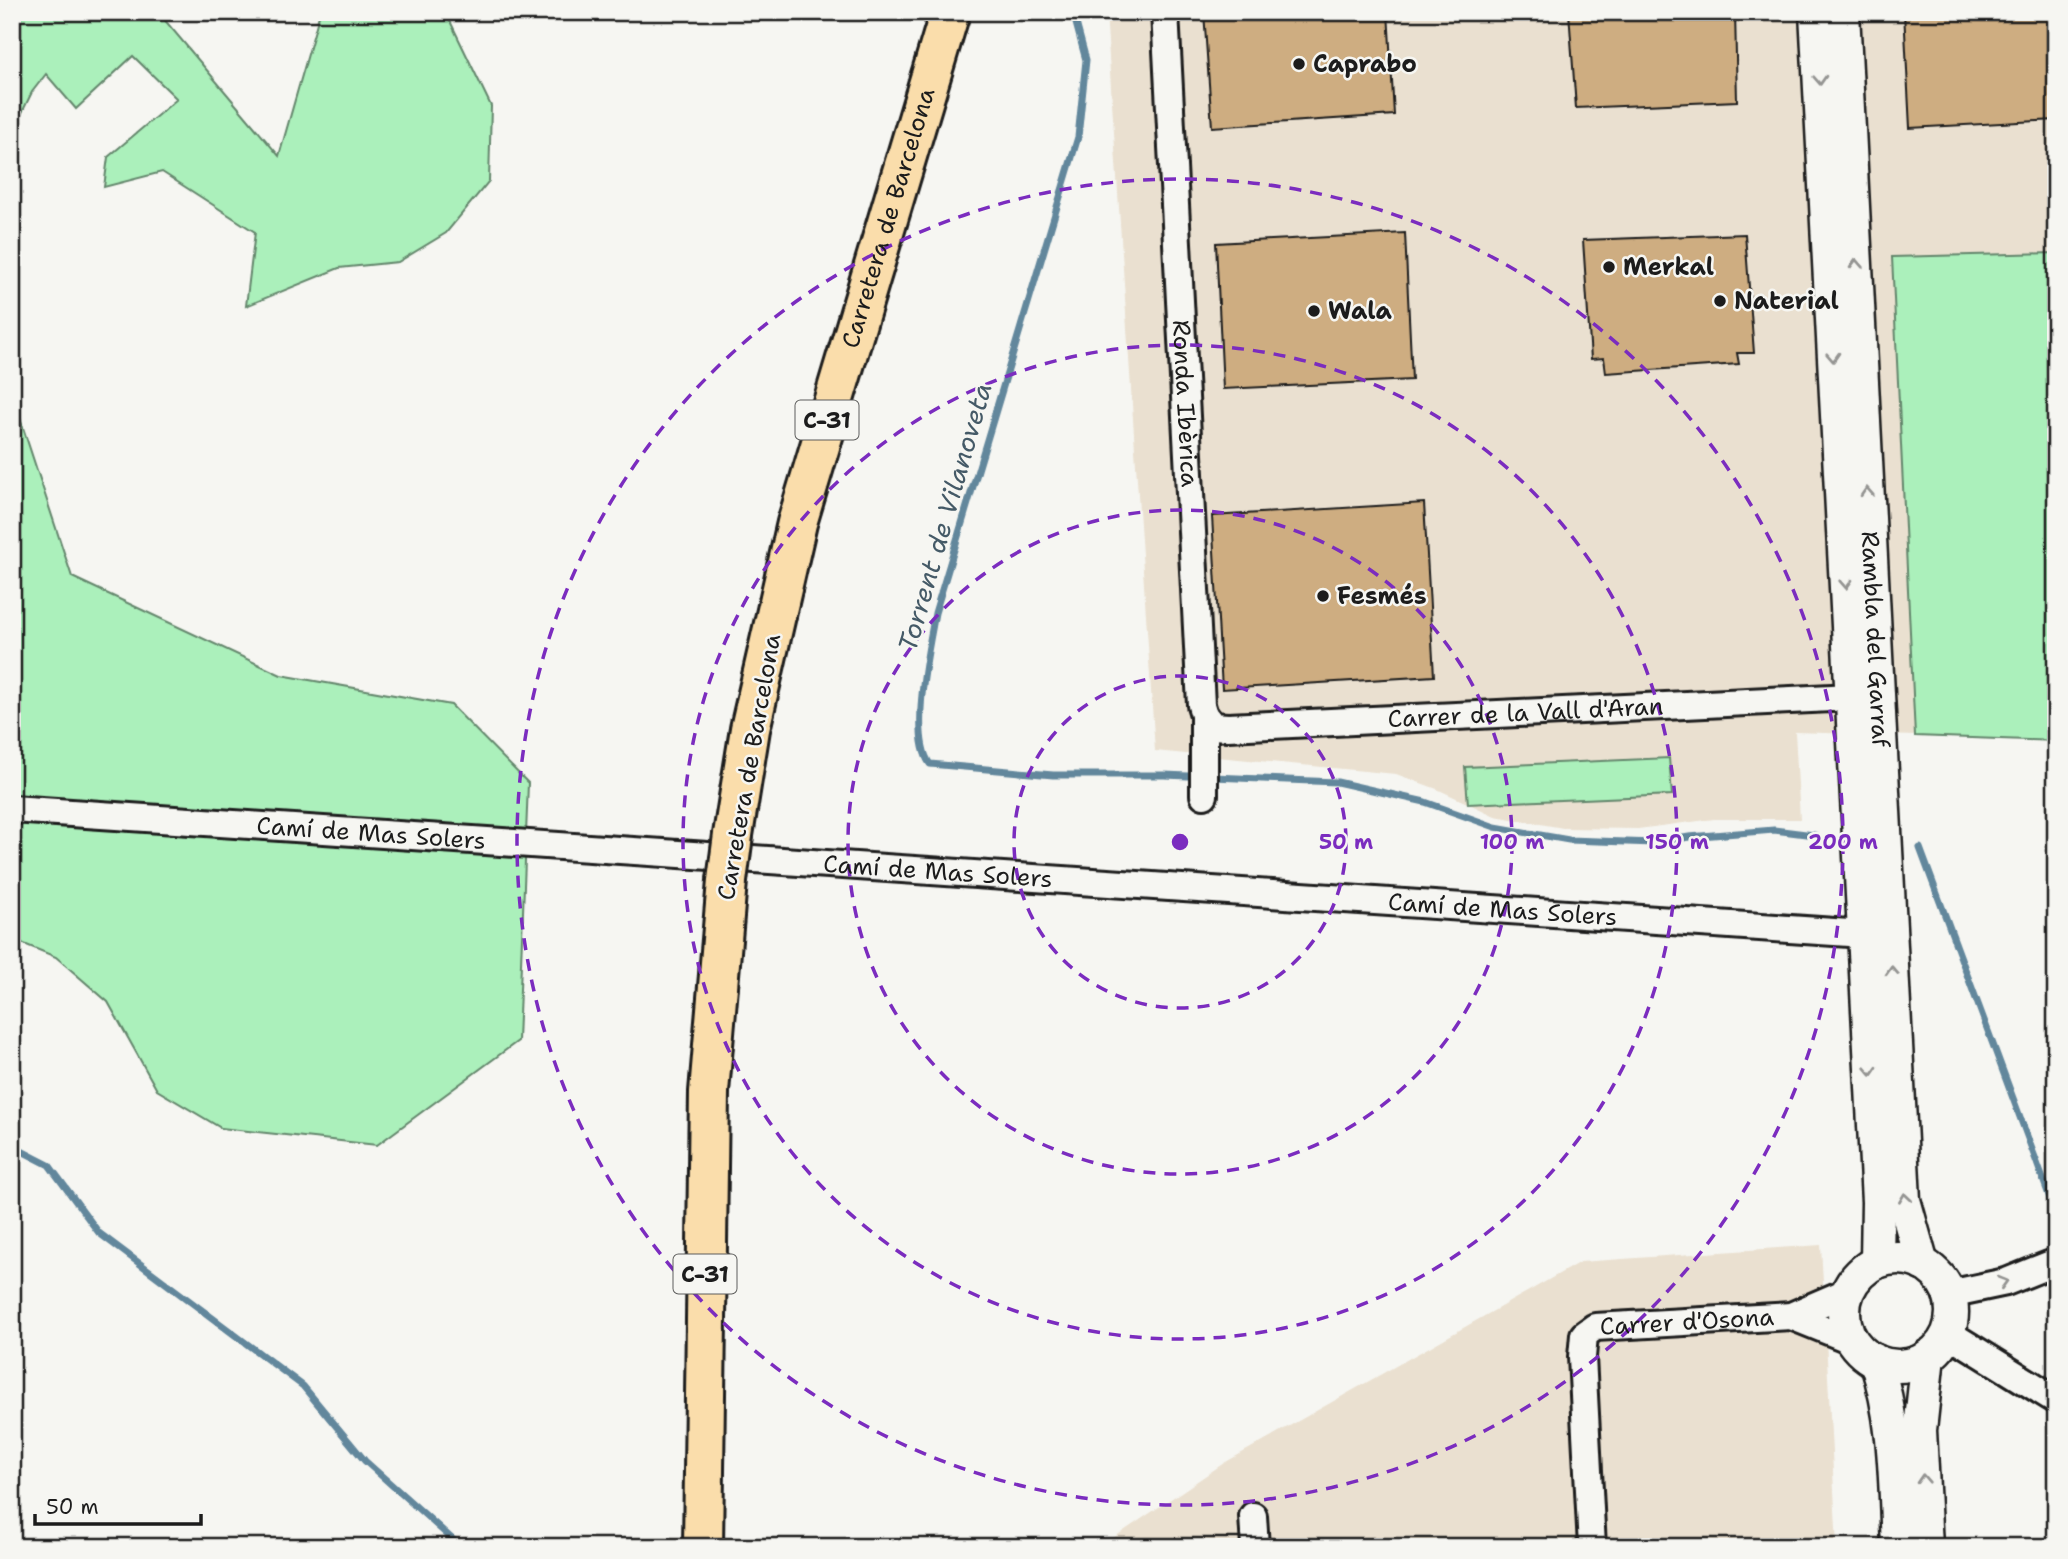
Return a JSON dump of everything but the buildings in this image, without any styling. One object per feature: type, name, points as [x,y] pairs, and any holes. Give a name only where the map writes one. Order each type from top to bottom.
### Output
[{"type":"highway","name":"Carretera de Barcelona","points":[[703,1547],[709,1092],[727,881],[750,729],[797,523],[950,12]]},
{"type":"street","name":"Ronda Ibèrica","points":[[1165,12],[1201,705],[1204,715],[1204,795]]},
{"type":"street","name":"Rambla del Garraf","points":[[1816,12],[1852,697],[1872,842],[1904,1200],[1922,1264],[1939,1278],[1949,1294]]},
{"type":"street","name":"Rambla del Garraf","points":[[1843,12],[1872,842],[1864,934],[1878,1202],[1877,1262]]},
{"type":"street","name":"Carrer de la Vall d'Aran","points":[[1204,715],[1213,726],[1228,727],[1852,697]]},
{"type":"street","name":"Camí de Mas Solers","points":[[12,809],[1864,934]]},
{"type":"street","points":[[1898,1547],[1888,1398],[1845,1317],[1849,1291],[1858,1276],[1877,1262],[1900,1258],[1922,1264]]},
{"type":"street","points":[[1926,1547],[1920,1430],[1938,1345],[1952,1317],[1949,1294],[2006,1282],[2056,1262]]},
{"type":"street","name":"Carrer d'Osona","points":[[1592,1547],[1582,1357],[1584,1335],[1595,1327],[1791,1316],[1849,1291]]},
{"type":"street","name":"Carrer d'Osona","points":[[1791,1316],[1864,1351]]},
{"type":"street","points":[[1864,1351],[1902,1366],[1938,1345]]},
{"type":"street","points":[[1938,1345],[2056,1400]]},
{"type":"street","points":[[1253,1516],[1255,1547]]},
{"type":"shaded area","points":[[1106,12],[2056,12],[2056,253],[1892,257],[1915,736],[1795,732],[1800,819],[1714,819],[1638,829],[1563,828],[1495,816],[1437,789],[1396,774],[1155,751]]},
{"type":"shaded area","points":[[1821,1245],[1837,1547],[1100,1547],[1224,1463],[1580,1262]]},
{"type":"green space","points":[[12,12],[158,12],[279,156],[320,12],[440,12],[449,19],[491,106],[489,181],[446,233],[398,262],[339,268],[246,306],[255,232],[162,172],[104,187],[108,157],[177,99],[133,56],[76,109],[46,74],[32,92],[12,133]]},
{"type":"green space","points":[[2056,253],[2056,741],[1915,736],[1892,257]]},
{"type":"green space","points":[[12,394],[72,577],[281,675],[451,705],[528,783],[518,1041],[377,1145],[221,1128],[157,1090],[108,1002],[56,957],[12,939]]},
{"type":"green space","points":[[1669,758],[1672,795],[1468,804],[1465,767]]},
{"type":"waterway","name":"Torrent de Vilanoveta","points":[[1073,12],[1086,60],[1078,137],[935,613],[925,668],[921,713],[924,751],[930,764],[1053,775],[1164,775],[1337,782],[1425,802],[1495,827],[1569,840],[1655,843],[1689,837],[1774,830],[1814,835]]},
{"type":"waterway","points":[[1920,848],[2056,1214]]},
{"type":"waterway","points":[[12,1146],[49,1165],[99,1233],[303,1386],[365,1461],[461,1547]]},
{"type":"place","name":"Caprabo","points":[[1299,64]]},
{"type":"place","name":"Merkal","points":[[1609,267]]},
{"type":"place","name":"Naterial","points":[[1720,301]]},
{"type":"place","name":"Wala","points":[[1314,311]]},
{"type":"place","name":"Fesmés","points":[[1323,596]]}]
